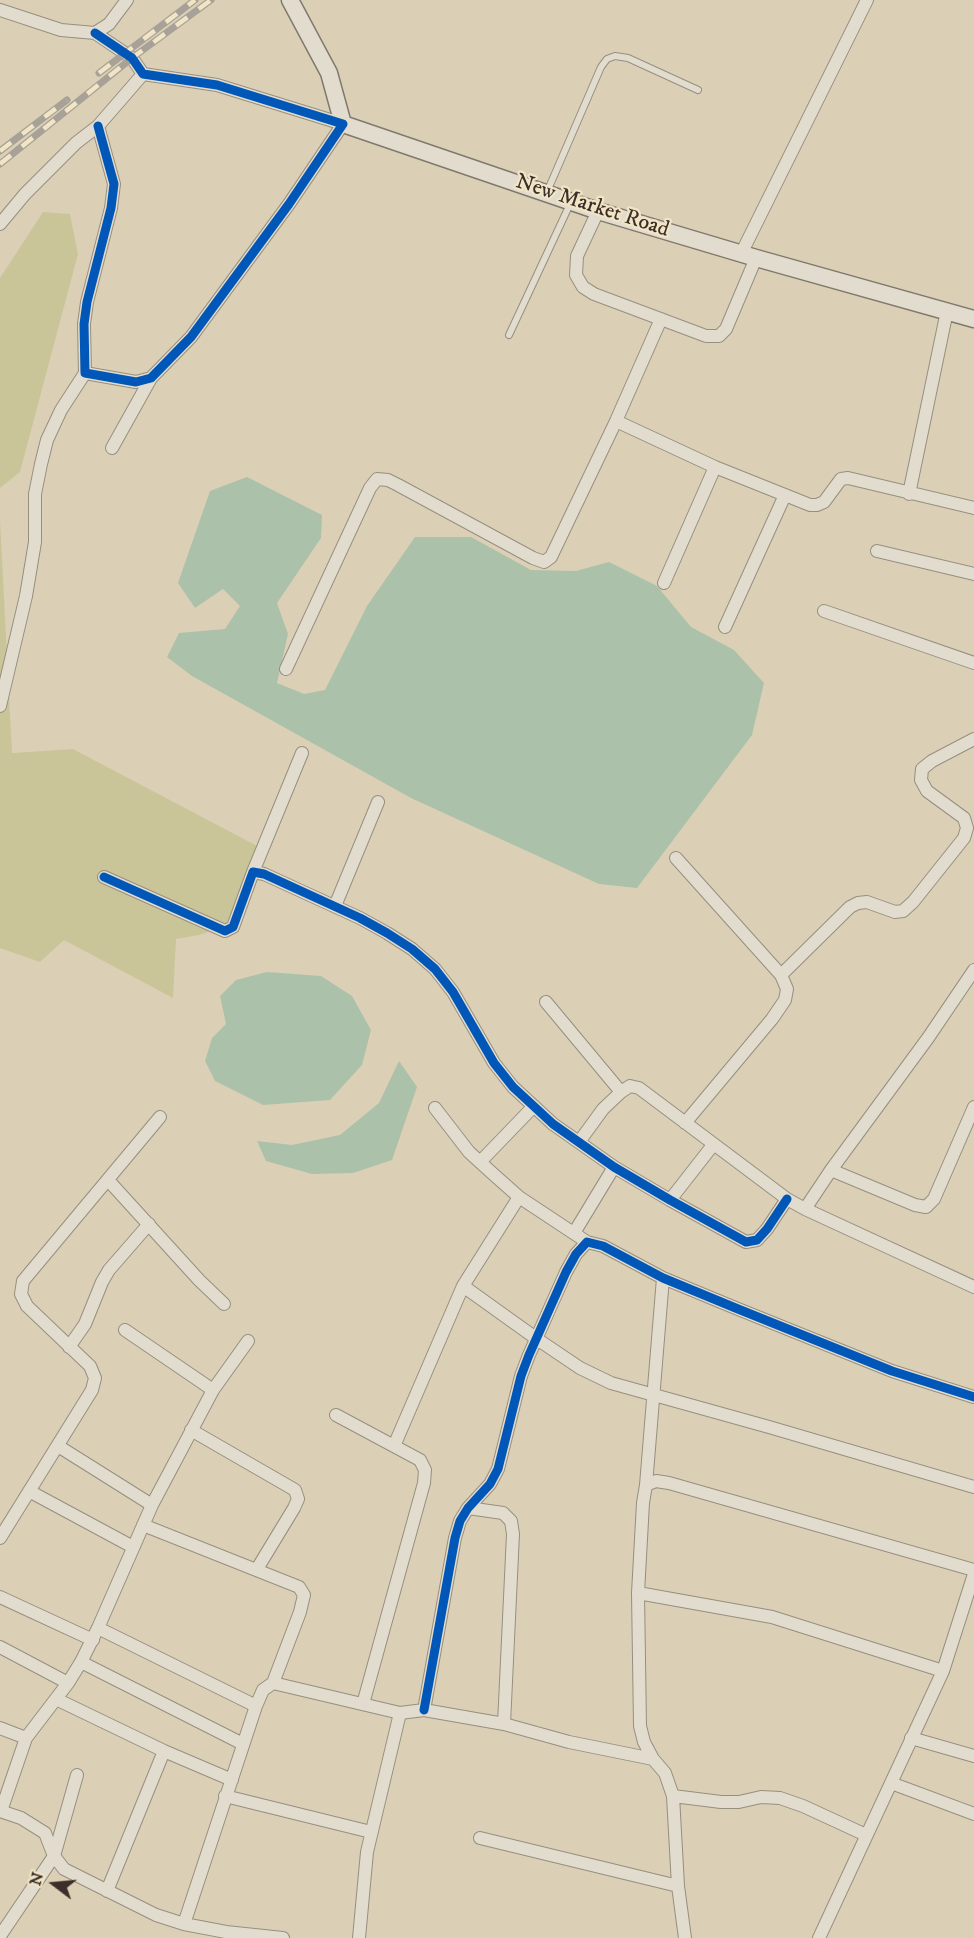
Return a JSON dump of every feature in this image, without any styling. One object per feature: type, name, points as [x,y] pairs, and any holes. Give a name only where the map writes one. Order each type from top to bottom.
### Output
[{"type":"street","points":[[95,33],[109,24],[127,0]]},
{"type":"street","points":[[112,448],[151,378],[191,337],[289,204],[343,124],[329,73],[290,0]]},
{"type":"street","points":[[598,211],[578,256],[576,275],[583,287],[594,294],[706,336],[720,336],[730,321],[748,256],[867,0]]},
{"type":"street","points":[[0,10],[61,30],[95,33],[132,58],[143,74],[217,85],[343,124]]},
{"type":"street","points":[[0,224],[39,179],[76,143],[98,126],[143,74]]},
{"type":"street","name":"New Market Road","points":[[343,124],[598,211],[748,256],[974,319]]},
{"type":"street","points":[[0,706],[26,596],[35,542],[35,494],[47,440],[61,410],[85,374],[84,324],[87,302],[111,208],[114,184],[98,126]]},
{"type":"street","points":[[909,494],[946,311]]},
{"type":"street","points":[[286,669],[370,488],[377,479],[398,484],[544,562],[551,557],[616,421],[661,319]]},
{"type":"street","points":[[85,374],[136,382],[151,378]]},
{"type":"street","points":[[616,421],[715,467],[810,505],[824,502],[841,479],[848,478],[974,508]]},
{"type":"street","points":[[664,583],[715,467]]},
{"type":"street","points":[[725,627],[785,495]]},
{"type":"street","points":[[877,551],[974,574]]},
{"type":"street","points":[[824,611],[974,663]]},
{"type":"street","points":[[781,975],[850,907],[867,902],[894,912],[903,911],[913,902],[964,838],[967,828],[964,818],[927,791],[921,780],[922,769],[932,760],[974,739]]},
{"type":"street","points":[[104,878],[225,931],[233,927],[302,753]]},
{"type":"street","points":[[335,906],[378,802]]},
{"type":"street","points":[[964,838],[974,847]]},
{"type":"street","points":[[676,858],[781,975],[788,989],[779,1010],[685,1123]]},
{"type":"street","points":[[253,872],[264,874],[335,906],[412,949],[435,969],[453,992],[494,1063],[513,1087],[553,1124],[614,1167],[746,1242],[757,1240],[787,1199]]},
{"type":"street","points":[[805,1209],[974,970]]},
{"type":"street","points":[[546,1002],[621,1092]]},
{"type":"street","points":[[579,1142],[603,1109],[621,1092],[630,1086],[639,1088],[787,1199],[974,1287]]},
{"type":"street","points":[[480,1162],[534,1106]]},
{"type":"street","points":[[831,1170],[915,1205],[926,1207],[934,1200],[974,1107]]},
{"type":"street","points":[[435,1108],[469,1152],[519,1197],[587,1242],[603,1246],[663,1278],[892,1371],[974,1397]]},
{"type":"street","points":[[0,1538],[92,1390],[95,1378],[90,1366],[27,1306],[21,1294],[23,1281],[160,1117]]},
{"type":"street","points":[[670,1200],[713,1145]]},
{"type":"street","points":[[574,1233],[614,1167]]},
{"type":"street","points":[[108,1180],[199,1280],[224,1304]]},
{"type":"street","points":[[394,1446],[463,1286],[519,1197]]},
{"type":"street","points":[[69,1347],[85,1324],[109,1270],[149,1224]]},
{"type":"street","points":[[424,1710],[460,1521],[498,1469],[521,1376],[566,1272],[576,1254],[587,1242]]},
{"type":"street","points":[[663,1278],[643,1503],[638,1593],[640,1726],[644,1742],[653,1760],[666,1773],[672,1796],[678,1886],[685,1938]]},
{"type":"street","points":[[463,1286],[537,1339],[610,1383],[974,1487]]},
{"type":"street","points":[[125,1330],[213,1390]]},
{"type":"street","points":[[248,1341],[213,1390],[191,1430],[152,1505],[93,1640],[81,1662],[26,1738],[0,1811],[21,1818],[45,1833],[54,1856],[64,1869],[156,1915],[184,1924],[226,1932],[283,1938]]},
{"type":"street","points":[[336,1414],[420,1460],[424,1470],[424,1483],[363,1704]]},
{"type":"street","points":[[191,1430],[296,1490],[298,1499],[294,1508],[257,1569]]},
{"type":"street","points":[[58,1446],[152,1505]]},
{"type":"street","points":[[646,1485],[656,1481],[669,1483],[974,1572],[972,1592],[943,1671],[819,1938]]},
{"type":"street","points":[[29,1491],[133,1547]]},
{"type":"street","points":[[468,1508],[503,1513],[511,1521],[513,1534],[504,1724]]},
{"type":"street","points":[[143,1525],[299,1587],[304,1595],[300,1612],[273,1683],[263,1690],[256,1706],[184,1924]]},
{"type":"street","points":[[638,1593],[772,1617],[943,1671]]},
{"type":"street","points":[[0,1597],[93,1640]]},
{"type":"street","points":[[98,1628],[256,1706]]},
{"type":"street","points":[[0,1647],[68,1683]]},
{"type":"street","points":[[81,1662],[243,1744]]},
{"type":"street","points":[[273,1683],[400,1713],[424,1710],[504,1724],[569,1742],[653,1760]]},
{"type":"street","points":[[56,1699],[232,1780]]},
{"type":"street","points":[[359,1938],[364,1868],[400,1713]]},
{"type":"street","points":[[0,1728],[26,1738]]},
{"type":"street","points":[[912,1738],[974,1756]]},
{"type":"street","points":[[107,1891],[164,1750]]},
{"type":"street","points":[[0,1936],[54,1856],[77,1775]]},
{"type":"street","points":[[891,1783],[974,1814]]},
{"type":"street","points":[[225,1796],[371,1832]]},
{"type":"street","points":[[672,1796],[721,1802],[739,1802],[762,1797],[780,1798],[866,1835]]},
{"type":"street","points":[[480,1838],[678,1886]]},
{"type":"lane","points":[[547,192],[601,67],[608,59],[615,56],[627,58],[698,90]]},
{"type":"lane","points":[[509,334],[572,201]]},
{"type":"shaded area","points":[[43,212],[70,214],[78,254],[20,472],[0,488],[0,278]]},
{"type":"shaded area","points":[[247,477],[322,515],[321,538],[277,603],[288,634],[277,683],[304,694],[325,690],[367,606],[415,537],[471,537],[531,570],[576,571],[609,562],[657,586],[691,627],[734,650],[764,683],[752,735],[637,888],[599,884],[411,798],[192,676],[167,657],[179,633],[225,629],[240,606],[223,589],[195,608],[178,583],[210,491]]},
{"type":"shaded area","points":[[0,520],[12,753],[73,749],[259,847],[225,927],[176,939],[173,998],[64,940],[40,962],[0,948]]},
{"type":"shaded area","points":[[267,972],[321,976],[352,996],[371,1030],[362,1065],[330,1100],[263,1105],[215,1081],[205,1061],[212,1038],[226,1024],[220,996],[236,980]]},
{"type":"shaded area","points":[[399,1061],[417,1087],[392,1160],[353,1173],[312,1174],[266,1161],[257,1141],[292,1145],[340,1135],[379,1103]]},
{"type":"railway","points":[[99,73],[195,0]]},
{"type":"railway","points":[[0,164],[132,58],[211,0]]},
{"type":"railway","points":[[0,151],[67,100]]},
{"type":"cycle path","points":[[95,33],[132,58],[143,74],[217,85],[343,124],[289,204],[191,337],[151,378],[136,382],[85,373],[84,324],[87,302],[111,208],[114,184],[98,126]]},
{"type":"cycle path","points":[[104,877],[225,931],[233,927],[253,872],[264,874],[360,918],[412,949],[435,969],[453,992],[494,1063],[513,1087],[553,1124],[614,1167],[746,1242],[757,1240],[787,1199]]},
{"type":"cycle path","points":[[424,1710],[460,1521],[468,1508],[490,1484],[498,1469],[521,1376],[529,1355],[566,1272],[576,1254],[587,1242],[603,1246],[663,1278],[892,1371],[974,1397]]}]
